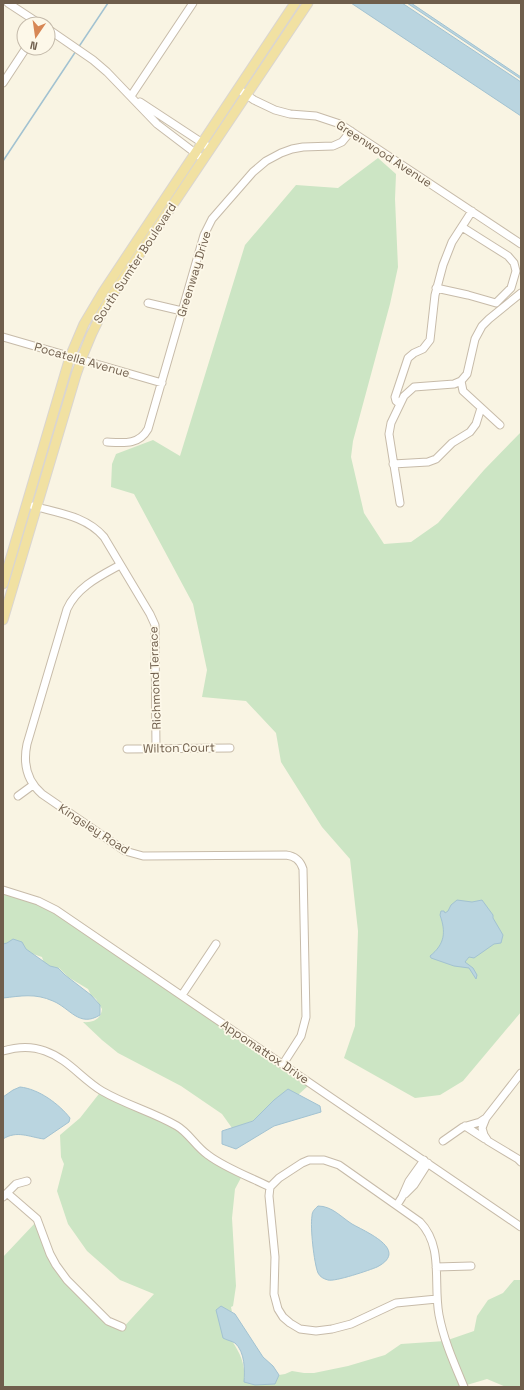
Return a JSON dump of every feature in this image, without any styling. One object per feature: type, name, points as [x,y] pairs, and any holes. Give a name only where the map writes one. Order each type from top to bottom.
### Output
[{"type":"main road","name":"South Sumter Boulevard","points":[[3,584],[70,357],[84,324],[103,292],[295,3]]},
{"type":"main road","name":"South Sumter Boulevard","points":[[3,620],[80,360],[94,328],[105,307],[308,3]]},
{"type":"street","points":[[8,3],[28,16]]},
{"type":"street","points":[[131,96],[193,3]]},
{"type":"street","points":[[56,35],[93,60],[107,72],[158,124],[203,159]]},
{"type":"street","points":[[3,83],[21,56]]},
{"type":"street","name":"Greenwood Avenue","points":[[238,88],[274,110],[290,114],[324,118],[340,124],[521,244]]},
{"type":"street","points":[[131,96],[210,148]]},
{"type":"street","name":"Greenway Drive","points":[[107,442],[130,443],[146,434],[207,228],[212,219],[253,172],[266,161],[281,153],[303,147],[334,146],[342,142],[351,131]]},
{"type":"street","points":[[400,404],[396,401],[395,397],[406,362],[414,353],[423,349],[430,340],[436,288],[442,265],[452,242],[472,211]]},
{"type":"street","points":[[436,288],[468,294],[496,303],[510,288],[516,271],[514,263],[508,256],[462,227]]},
{"type":"street","points":[[507,292],[518,296]]},
{"type":"street","points":[[400,503],[389,434],[392,423],[406,393],[414,387],[454,384],[461,381],[467,374],[475,339],[482,326],[493,315],[518,296]]},
{"type":"street","points":[[148,303],[182,311]]},
{"type":"street","name":"Pocatella Avenue","points":[[3,337],[162,383]]},
{"type":"street","points":[[461,381],[463,391],[500,425]]},
{"type":"street","points":[[393,464],[428,462],[436,459],[452,443],[470,432],[476,424],[481,408]]},
{"type":"street","name":"Richmond Terrace","points":[[27,504],[79,519],[91,525],[104,537],[150,614],[155,626],[156,749]]},
{"type":"street","name":"Kingsley Road","points":[[120,565],[82,588],[73,598],[67,609],[26,750],[26,765],[33,785],[46,798],[125,851],[134,855],[286,855],[299,861],[303,869],[306,1017],[301,1036],[283,1064]]},
{"type":"street","name":"Wilton Court","points":[[127,749],[230,748]]},
{"type":"street","points":[[18,796],[33,785]]},
{"type":"street","name":"Appomattox Drive","points":[[3,890],[38,901],[56,910],[426,1162],[520,1224]]},
{"type":"street","points":[[182,995],[216,944]]},
{"type":"street","points":[[3,1051],[27,1048],[40,1049],[51,1053],[67,1063],[91,1084],[102,1091],[176,1125],[184,1131],[201,1150],[213,1159],[270,1187]]},
{"type":"street","points":[[488,1141],[482,1130],[483,1124],[521,1072]]},
{"type":"street","points":[[443,1141],[465,1126],[480,1122],[486,1118]]},
{"type":"street","points":[[465,1126],[521,1162]]},
{"type":"street","points":[[437,1299],[396,1303],[351,1324],[323,1331],[305,1330],[290,1323],[283,1317],[278,1309],[274,1294],[275,1257],[269,1196],[270,1187],[276,1180],[302,1163],[314,1160],[324,1160],[339,1165],[420,1222],[430,1234],[435,1248],[437,1299],[444,1336],[450,1356],[464,1387]]},
{"type":"street","points":[[397,1205],[402,1197],[414,1186],[426,1162]]},
{"type":"street","points":[[27,1181],[16,1184],[5,1195],[38,1219],[50,1254],[67,1280],[108,1321],[122,1327]]},
{"type":"street","points":[[436,1267],[471,1266]]},
{"type":"green space","points":[[378,158],[396,174],[395,199],[398,267],[390,304],[353,441],[351,457],[364,513],[384,544],[411,542],[438,523],[484,470],[521,432],[521,1012],[463,1081],[440,1095],[415,1098],[344,1058],[355,1026],[358,931],[350,859],[322,827],[281,762],[276,733],[246,701],[202,697],[207,670],[193,604],[134,494],[111,487],[112,464],[116,454],[153,440],[180,456],[245,245],[296,185],[338,188]]},
{"type":"green space","points":[[3,893],[46,907],[309,1085],[298,1095],[288,1089],[253,1121],[232,1128],[222,1114],[181,1086],[118,1053],[83,1022],[96,1020],[102,1009],[88,989],[68,977],[59,968],[45,966],[42,957],[27,952],[3,950]]},
{"type":"green space","points":[[102,1090],[176,1126],[208,1155],[243,1174],[235,1189],[232,1218],[236,1286],[233,1306],[231,1307],[232,1312],[226,1309],[217,1312],[220,1321],[239,1352],[244,1369],[244,1378],[275,1384],[279,1375],[292,1371],[314,1373],[348,1366],[385,1355],[401,1344],[445,1341],[474,1331],[477,1316],[488,1300],[503,1293],[514,1280],[521,1280],[521,1387],[506,1387],[487,1379],[460,1387],[3,1387],[3,1257],[36,1222],[50,1258],[86,1304],[120,1331],[154,1294],[120,1280],[87,1251],[68,1224],[57,1191],[64,1164],[61,1157],[60,1135],[80,1118]]},
{"type":"water","points":[[351,3],[402,3],[521,82],[521,116]]},
{"type":"water","points":[[407,3],[411,3],[521,77],[521,79]]},
{"type":"water","points":[[457,900],[472,902],[482,900],[493,915],[493,918],[503,935],[501,943],[494,944],[474,958],[469,957],[465,962],[473,968],[477,975],[476,979],[469,968],[454,966],[431,958],[430,956],[439,947],[443,937],[443,927],[440,915],[441,911],[444,911],[445,913],[448,911],[451,905]]},
{"type":"water","points":[[13,939],[22,942],[26,949],[50,966],[58,968],[91,995],[100,1005],[100,1015],[93,1018],[80,1018],[59,1004],[46,998],[16,996],[3,998],[3,944]]},
{"type":"water","points":[[20,1087],[27,1088],[48,1098],[70,1118],[69,1122],[44,1139],[23,1135],[13,1135],[3,1139],[3,1097]]},
{"type":"water","points":[[288,1089],[320,1106],[321,1112],[274,1126],[236,1149],[222,1144],[222,1131],[253,1121],[274,1100]]},
{"type":"water","points":[[318,1206],[323,1206],[336,1212],[352,1224],[382,1242],[387,1248],[389,1254],[386,1261],[377,1267],[345,1278],[327,1280],[321,1277],[318,1273],[315,1261],[312,1228],[313,1213]]},
{"type":"water","points":[[221,1306],[235,1314],[263,1357],[273,1366],[279,1375],[275,1384],[255,1385],[244,1382],[243,1356],[241,1351],[235,1343],[223,1338],[216,1310]]},
{"type":"waterway","points":[[78,48],[108,3]]},
{"type":"waterway","points":[[3,161],[76,51]]}]
